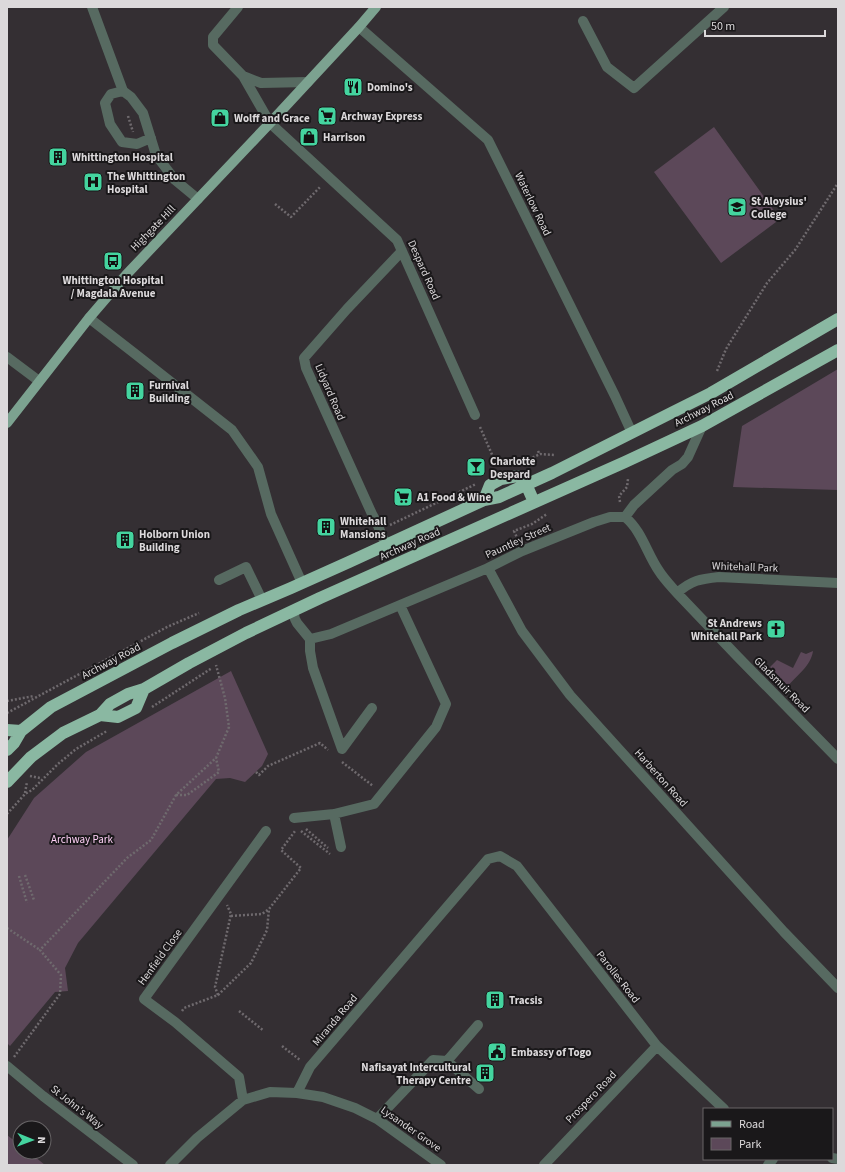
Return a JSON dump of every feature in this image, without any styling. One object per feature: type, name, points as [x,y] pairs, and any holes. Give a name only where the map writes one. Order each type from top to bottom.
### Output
[{"type":"highway","name":"Archway Road","points":[[7,750],[14,744],[21,731],[51,707],[179,640],[239,610],[302,584],[484,500],[490,485],[501,479],[518,476],[526,484],[552,473],[711,393],[838,319]]},
{"type":"highway","name":"Archway Road","points":[[7,782],[31,757],[63,733],[100,715],[110,704],[128,694],[144,689],[246,633],[320,598],[702,426],[838,350]]},
{"type":"highway","points":[[526,484],[534,502]]},
{"type":"highway","points":[[7,730],[21,731]]},
{"type":"main road","name":"Highgate Hill","points":[[7,423],[88,318],[138,261],[270,123],[376,7]]},
{"type":"street","points":[[92,7],[123,91],[131,98],[143,113],[156,155],[175,180],[198,199]]},
{"type":"street","points":[[238,7],[213,37],[213,45],[243,76],[261,83],[308,82]]},
{"type":"street","points":[[583,21],[607,66],[634,88],[724,7]]},
{"type":"street","name":"Waterlow Road","points":[[359,27],[488,140],[632,433]]},
{"type":"street","name":"Despard Road","points":[[243,76],[270,123],[397,240],[475,415]]},
{"type":"street","points":[[123,91],[111,94],[105,103],[110,124],[122,142],[137,144],[151,138]]},
{"type":"street","name":"Lidyard Road","points":[[386,544],[306,368],[304,358],[402,250]]},
{"type":"street","points":[[88,318],[232,430],[258,467],[271,514],[302,584]]},
{"type":"street","points":[[7,357],[40,381]]},
{"type":"street","points":[[677,593],[658,570],[631,522],[625,518],[634,505],[672,470],[682,464],[688,457],[702,426]]},
{"type":"street","name":"Pauntley Street","points":[[310,639],[332,634],[488,568],[522,551],[594,522],[610,517],[625,518]]},
{"type":"street","points":[[219,580],[246,568],[262,600]]},
{"type":"street","name":"Harberton Road","points":[[488,568],[522,631],[570,695],[784,932],[838,988]]},
{"type":"street","name":"Whitehall Park","points":[[677,593],[684,587],[700,579],[719,577],[838,583]]},
{"type":"street","name":"Gladsmuir Road","points":[[677,593],[838,758]]},
{"type":"street","points":[[294,818],[334,814],[374,804],[436,727],[446,704],[400,605]]},
{"type":"street","points":[[293,611],[297,623],[310,639],[310,651],[313,668],[339,753]]},
{"type":"street","points":[[339,753],[372,708]]},
{"type":"street","points":[[334,814],[336,849]]},
{"type":"street","name":"Henfield Close","points":[[243,1100],[239,1077],[175,1022],[144,999],[266,831]]},
{"type":"street","name":"Parolles Road","points":[[500,856],[517,866],[657,1046],[723,1108]]},
{"type":"street","name":"Miranda Road","points":[[297,1093],[310,1068],[488,859],[500,856]]},
{"type":"street","points":[[447,1061],[478,1025]]},
{"type":"street","name":"Prospero Road","points":[[544,1165],[657,1046]]},
{"type":"street","points":[[377,1119],[433,1060],[447,1061],[479,1089]]},
{"type":"street","name":"St John's Way","points":[[7,1066],[43,1096],[133,1165]]},
{"type":"street","points":[[170,1165],[197,1138],[243,1100],[270,1092],[297,1093]]},
{"type":"street","name":"Lysander Grove","points":[[297,1093],[323,1097],[354,1108],[377,1119],[441,1165]]},
{"type":"path","points":[[275,204],[291,217],[329,177]]},
{"type":"path","points":[[717,371],[726,349],[768,283],[795,250],[838,183]]},
{"type":"path","points":[[475,415],[498,468]]},
{"type":"path","points":[[619,496],[627,487],[628,479]]},
{"type":"path","points":[[379,531],[481,482]]},
{"type":"path","points":[[522,551],[514,531],[532,524],[552,510]]},
{"type":"path","points":[[40,950],[127,858],[151,840],[176,795],[216,758],[229,727],[225,698],[216,666]]},
{"type":"path","points":[[7,701],[36,696],[7,713]]},
{"type":"path","points":[[256,772],[258,775],[268,766],[320,743],[339,753],[382,794]]},
{"type":"path","points":[[176,795],[187,795],[219,772],[216,758]]},
{"type":"path","points":[[30,776],[40,778]]},
{"type":"path","points":[[7,814],[25,794],[26,784]]},
{"type":"path","points":[[294,818],[336,849]]},
{"type":"path","points":[[231,916],[262,914],[269,909],[301,868],[280,850],[298,828],[335,858]]},
{"type":"path","points":[[25,875],[34,900]]},
{"type":"path","points":[[19,876],[27,903]]},
{"type":"path","points":[[218,896],[226,903],[231,914],[215,987],[218,995]]},
{"type":"path","points":[[179,1015],[184,1008],[218,995],[251,963],[267,930],[269,909]]},
{"type":"path","points":[[7,928],[40,950],[61,975],[60,994],[7,1066]]},
{"type":"path","points":[[239,1011],[264,1031]]},
{"type":"path","points":[[282,1046],[310,1068]]},
{"type":"green space","points":[[714,127],[780,219],[721,263],[654,172]]},
{"type":"green space","points":[[838,369],[838,490],[733,487],[742,426]]},
{"type":"green space","points":[[813,651],[807,666],[788,686],[770,667],[777,660],[793,668],[801,652],[806,654]]},
{"type":"green space","name":"Archway Park","points":[[231,671],[268,754],[262,766],[245,782],[230,778],[216,779],[78,943],[65,968],[68,991],[55,992],[10,1046],[7,1043],[7,840],[34,798],[86,752]]},
{"type":"green space","points":[[7,1135],[12,1139],[12,1160],[39,1160],[45,1165],[7,1165]]},
{"type":"place","name":"Domino's","points":[[353,87]]},
{"type":"place","name":"Archway Express","points":[[327,116]]},
{"type":"place","name":"Wolff and Grace","points":[[220,118]]},
{"type":"place","name":"Harrison","points":[[309,137]]},
{"type":"place","name":"Whittington Hospital","points":[[58,157]]},
{"type":"place","name":"The Whittington Hospital","points":[[93,182]]},
{"type":"place","name":"St Aloysius' College","points":[[737,207]]},
{"type":"place","name":"Whittington Hospital / Magdala Avenue","points":[[113,261]]},
{"type":"place","name":"Furnival Building","points":[[135,391]]},
{"type":"place","name":"Charlotte Despard","points":[[476,467]]},
{"type":"place","name":"A1 Food & Wine","points":[[403,497]]},
{"type":"place","name":"Whitehall Mansions","points":[[326,527]]},
{"type":"place","name":"Holborn Union Building","points":[[125,540]]},
{"type":"place","name":"St Andrews Whitehall Park","points":[[776,629]]},
{"type":"place","name":"Tracsis","points":[[495,1000]]},
{"type":"place","name":"Embassy of Togo","points":[[497,1052]]},
{"type":"place","name":"Nafisayat Intercultural Therapy Centre","points":[[485,1073]]}]
